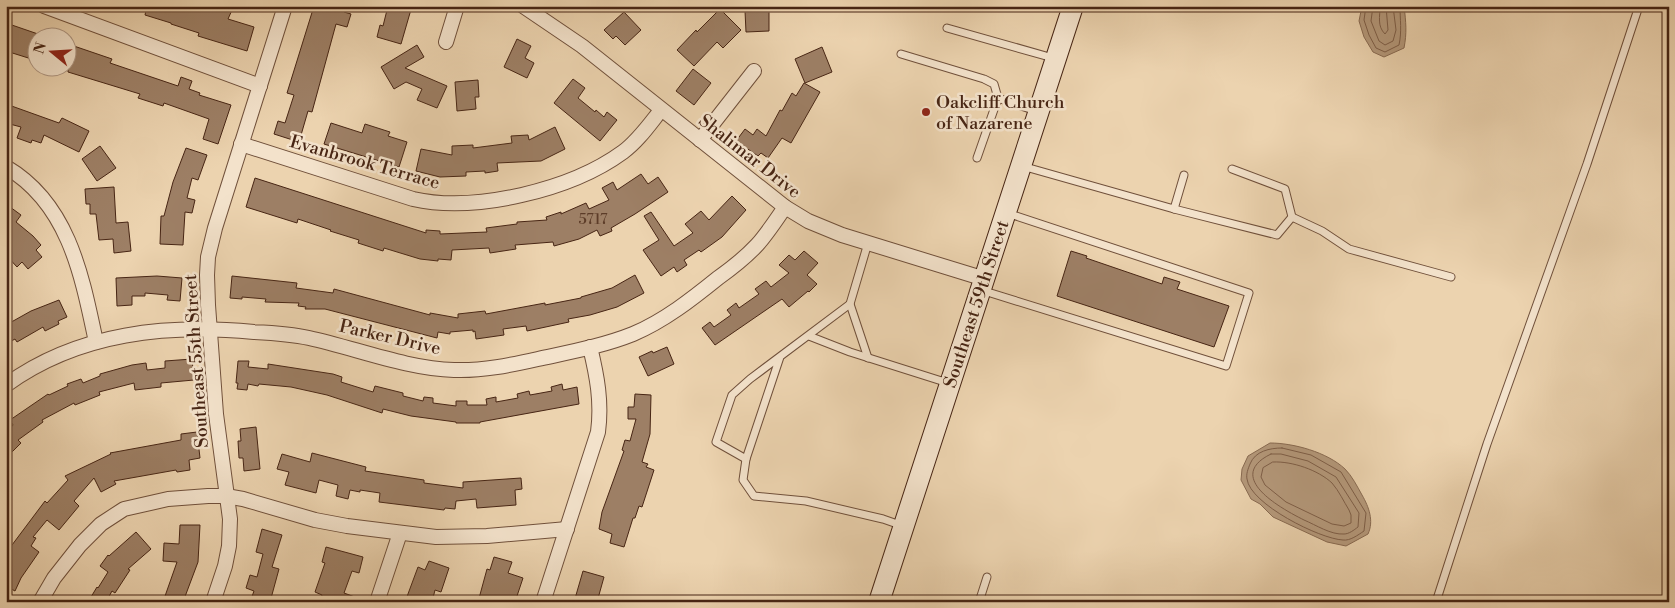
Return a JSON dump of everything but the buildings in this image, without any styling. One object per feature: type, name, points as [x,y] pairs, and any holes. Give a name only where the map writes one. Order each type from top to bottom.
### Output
[{"type":"main road","name":"Southeast 59th Street","points":[[879,602],[1074,6]]},
{"type":"street","points":[[44,6],[260,86]]},
{"type":"street","name":"Southeast 55th Street","points":[[213,602],[225,566],[229,546],[230,519],[216,414],[207,275],[208,257],[215,228],[285,6]]},
{"type":"street","points":[[446,42],[457,6]]},
{"type":"street","name":"Shalimar Drive","points":[[523,6],[582,46],[784,207],[824,228],[983,284]]},
{"type":"street","points":[[700,140],[754,71]]},
{"type":"street","name":"Evanbrook Terrace","points":[[241,144],[405,197],[426,202],[455,204],[508,197],[540,190],[590,172],[610,161],[629,147],[644,132],[661,110]]},
{"type":"street","points":[[6,167],[34,188],[51,209],[66,234],[81,277],[96,342]]},
{"type":"street","name":"Parker Drive","points":[[6,385],[51,359],[96,342],[126,334],[154,331],[210,329],[306,337],[421,366],[454,370],[494,368],[590,347],[639,330],[665,316],[693,297],[745,258],[758,244],[784,207]]},
{"type":"street","points":[[543,602],[595,443],[600,416],[598,380],[590,347]]},
{"type":"street","points":[[40,602],[54,578],[80,545],[101,524],[124,509],[168,499],[226,496],[243,499],[315,520],[400,533],[462,537],[567,529]]},
{"type":"street","points":[[377,602],[400,533]]},
{"type":"lane","points":[[1436,602],[1486,444],[1584,173],[1639,6]]},
{"type":"lane","points":[[947,28],[1056,59]]},
{"type":"lane","points":[[902,54],[984,79],[994,84],[998,98],[977,158]]},
{"type":"lane","points":[[998,98],[1039,112]]},
{"type":"lane","points":[[1021,166],[1174,209],[1277,235],[1292,217]]},
{"type":"lane","points":[[1232,169],[1285,189],[1292,217]]},
{"type":"lane","points":[[1174,209],[1184,175]]},
{"type":"lane","points":[[983,284],[1226,366],[1249,293],[1006,213]]},
{"type":"lane","points":[[1292,217],[1322,231],[1349,248],[1451,277]]},
{"type":"lane","points":[[868,243],[850,304],[868,358]]},
{"type":"lane","points":[[746,459],[716,442],[732,395],[750,379],[850,304]]},
{"type":"lane","points":[[809,336],[868,358],[950,384]]},
{"type":"lane","points":[[780,357],[746,459],[743,480],[754,496],[806,501],[883,519],[904,526]]},
{"type":"lane","points":[[979,602],[987,577]]},
{"type":"water","points":[[1362,6],[1404,6],[1406,37],[1404,48],[1384,57],[1373,52],[1364,37],[1359,21]]},
{"type":"water","points":[[1270,443],[1299,447],[1319,453],[1345,469],[1369,509],[1371,524],[1368,534],[1346,546],[1327,542],[1273,517],[1260,504],[1251,499],[1241,480],[1242,469],[1248,456]]},
{"type":"place","name":"Oakcliff Church of Nazarene","points":[[926,112]]}]
